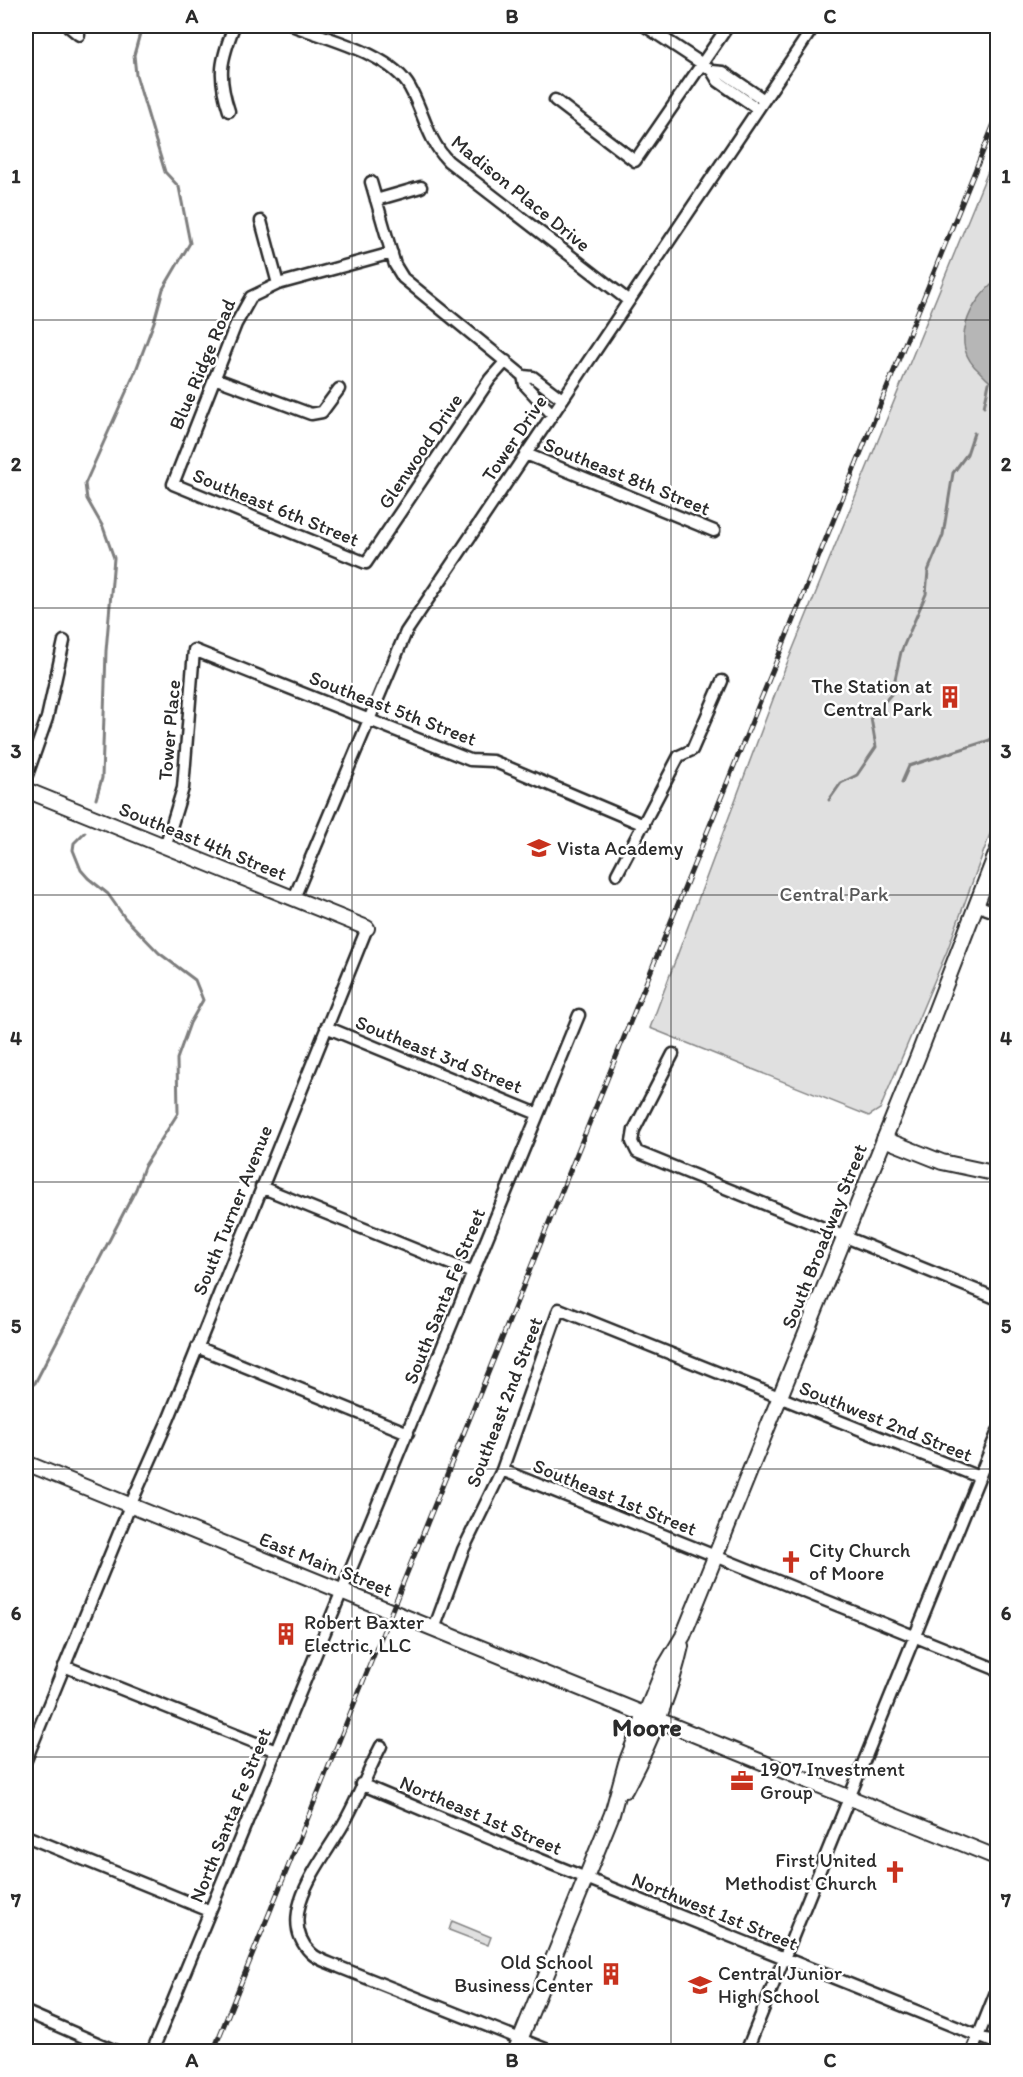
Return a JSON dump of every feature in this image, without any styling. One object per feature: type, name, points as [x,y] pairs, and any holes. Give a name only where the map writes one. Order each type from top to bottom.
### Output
[{"type":"main road","name":"Southeast 4th Street","points":[[26,790],[367,928]]},
{"type":"main road","name":"South Broadway Street","points":[[518,2045],[612,1814],[626,1763],[651,1718],[664,1668],[683,1636],[884,1139],[998,849]]},
{"type":"main road","points":[[884,1139],[942,1162],[998,1174]]},
{"type":"main road","name":"East Main Street","points":[[26,1463],[998,1858]]},
{"type":"street","points":[[68,26],[79,35]]},
{"type":"street","points":[[229,111],[220,72],[234,26]]},
{"type":"street","name":"Madison Place Drive","points":[[294,26],[392,66],[410,86],[433,144],[448,161],[629,301]]},
{"type":"street","points":[[645,26],[712,71],[723,72],[761,104]]},
{"type":"street","points":[[555,100],[635,161],[728,26]]},
{"type":"street","name":"Tower Drive","points":[[294,898],[406,632],[814,26]]},
{"type":"street","points":[[371,182],[399,272],[409,284],[523,376],[532,377],[562,399]]},
{"type":"street","points":[[376,200],[422,188]]},
{"type":"street","points":[[261,221],[278,284]]},
{"type":"street","name":"Blue Ridge Road","points":[[173,484],[214,378],[247,302],[260,290],[392,252]]},
{"type":"street","name":"Glenwood Drive","points":[[366,562],[490,380],[506,361]]},
{"type":"street","points":[[523,376],[525,385],[552,414]]},
{"type":"street","points":[[214,378],[311,414],[322,412],[339,389]]},
{"type":"street","name":"Southeast 8th Street","points":[[526,454],[714,531]]},
{"type":"street","name":"Southeast 6th Street","points":[[173,484],[366,562]]},
{"type":"street","points":[[26,778],[47,718],[64,641]]},
{"type":"street","name":"Southeast 5th Street","points":[[194,650],[470,760],[493,761],[644,825]]},
{"type":"street","name":"Tower Place","points":[[165,847],[183,788],[194,650]]},
{"type":"street","points":[[617,873],[679,756],[692,750],[722,681]]},
{"type":"street","points":[[976,905],[998,913]]},
{"type":"street","name":"South Turner Avenue","points":[[26,1760],[130,1506],[162,1435],[367,928]]},
{"type":"street","name":"South Santa Fe Street","points":[[341,1591],[579,1015]]},
{"type":"street","name":"Southeast 3rd Street","points":[[326,1027],[538,1114]]},
{"type":"street","points":[[673,1054],[634,1130],[632,1142],[637,1152],[998,1299]]},
{"type":"street","points":[[261,1187],[473,1273]]},
{"type":"street","name":"Southeast 2nd Street","points":[[434,1629],[463,1550],[502,1470],[559,1309],[780,1398]]},
{"type":"street","points":[[197,1347],[408,1433]]},
{"type":"street","name":"Southwest 2nd Street","points":[[780,1398],[979,1477]]},
{"type":"street","points":[[746,2052],[998,1431]]},
{"type":"street","name":"Southeast 1st Street","points":[[502,1470],[998,1670]]},
{"type":"street","name":"North Santa Fe Street","points":[[152,2052],[341,1591]]},
{"type":"street","points":[[64,1666],[276,1751]]},
{"type":"street","points":[[381,1746],[339,1833],[313,1868],[297,1911],[300,1940],[312,1954],[339,1967],[518,2045],[553,2052]]},
{"type":"street","name":"Northeast 1st Street","points":[[362,1784],[586,1878]]},
{"type":"street","points":[[26,1836],[210,1911]]},
{"type":"street","name":"Northwest 1st Street","points":[[586,1878],[998,2044]]},
{"type":"street","points":[[972,2052],[998,1987]]},
{"type":"street","points":[[26,2012],[118,2052]]},
{"type":"green space","name":"Central Park","points":[[997,149],[997,815],[947,951],[880,1109],[869,1116],[650,1028],[781,678]]},
{"type":"green space","points":[[452,1921],[491,1937],[488,1945],[449,1930]]},
{"type":"shaded area","points":[[997,280],[997,384],[987,379],[970,360],[965,348],[964,336],[966,323],[978,299]]},
{"type":"waterway","points":[[96,799],[102,778],[106,651],[114,558],[103,527],[87,499],[85,484],[136,370],[154,322],[163,289],[190,243],[179,187],[165,172],[136,75],[134,55],[142,26]]},
{"type":"waterway","points":[[984,407],[989,383]]},
{"type":"waterway","points":[[829,800],[841,783],[857,775],[876,747],[871,718],[892,693],[901,652],[926,594],[928,571],[943,535],[953,473],[967,454],[974,433]]},
{"type":"waterway","points":[[902,782],[909,766],[990,740],[998,722]]},
{"type":"waterway","points":[[26,1391],[35,1383],[136,1189],[144,1167],[178,1113],[177,1059],[190,1023],[203,1000],[195,980],[159,953],[125,918],[108,894],[81,870],[73,850],[74,843],[85,832]]},
{"type":"railway","points":[[213,2052],[998,114]]},
{"type":"place","name":"The Station at Central Park","points":[[950,697]]},
{"type":"place","name":"Vista Academy","points":[[539,848]]},
{"type":"place","name":"City Church of Moore","points":[[791,1562]]},
{"type":"place","name":"Robert Baxter Electric, LLC","points":[[286,1634]]},
{"type":"place","name":"1907 Investment Group","points":[[742,1781]]},
{"type":"place","name":"First United Methodist Church","points":[[895,1872]]},
{"type":"place","name":"Old School Business Center","points":[[611,1974]]},
{"type":"place","name":"Central Junior High School","points":[[700,1985]]},
{"type":"district","name":"Moore","points":[[647,1727]]}]
